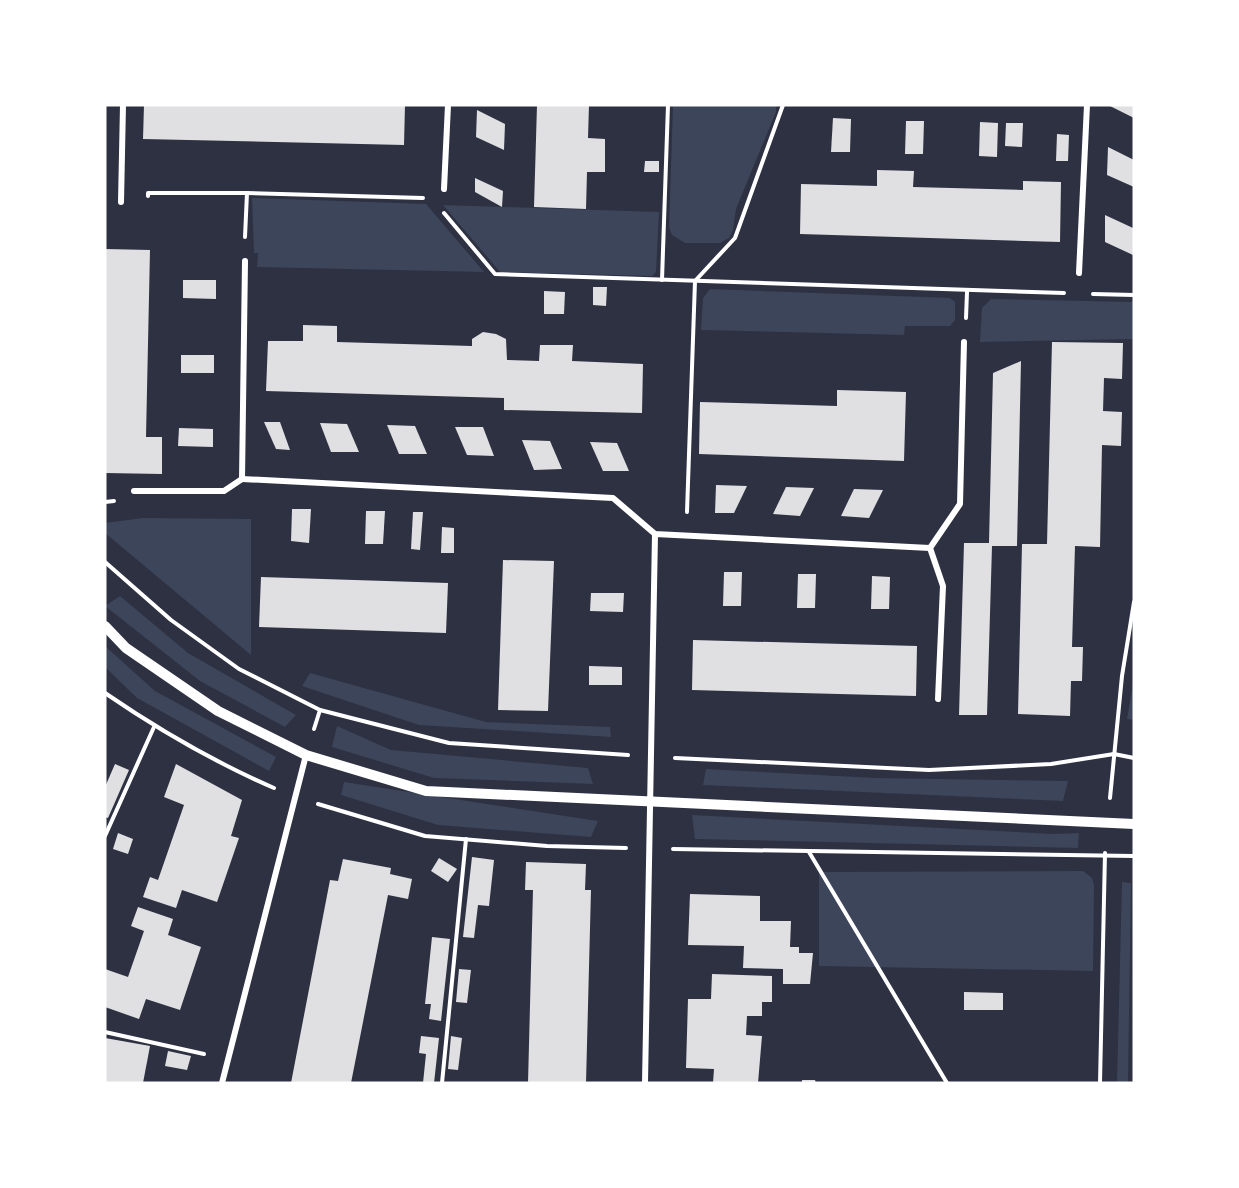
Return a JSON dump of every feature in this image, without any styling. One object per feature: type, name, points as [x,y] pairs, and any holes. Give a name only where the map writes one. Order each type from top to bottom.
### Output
[{"type":"street","points":[[121,202],[123,105]]},
{"type":"street","points":[[444,189],[448,105]]},
{"type":"street","points":[[1079,273],[1087,105]]},
{"type":"street","points":[[242,479],[244,261]]},
{"type":"street","points":[[930,548],[960,504],[964,342]]},
{"type":"street","points":[[134,491],[224,491],[242,479],[613,498],[655,534],[930,548]]},
{"type":"street","points":[[645,1083],[655,534]]},
{"type":"street","points":[[930,548],[943,586],[938,699]]},
{"type":"street","points":[[105,626],[126,648],[218,711],[306,755],[426,791],[1134,825]]},
{"type":"street","points":[[222,1083],[306,755]]},
{"type":"path","points":[[662,280],[668,105]]},
{"type":"path","points":[[686,536],[695,281],[735,238],[783,105]]},
{"type":"path","points":[[121,202],[148,201],[148,193],[434,198],[444,189]]},
{"type":"path","points":[[244,261],[247,193]]},
{"type":"path","points":[[434,198],[447,218],[495,274],[1068,293]]},
{"type":"path","points":[[1090,293],[1134,295]]},
{"type":"path","points":[[105,563],[171,620],[239,669],[320,710],[449,743],[929,770],[1051,764],[1114,754],[1134,758]]},
{"type":"path","points":[[105,836],[154,727]]},
{"type":"path","points":[[442,1083],[466,839]]},
{"type":"path","points":[[808,851],[947,1083]]},
{"type":"path","points":[[105,1032],[228,1059]]},
{"type":"shaded area","points":[[673,105],[776,105],[776,112],[736,209],[733,230],[729,238],[720,243],[685,243],[672,235],[669,227]]},
{"type":"shaded area","points":[[252,198],[426,204],[484,272],[257,267],[258,253],[254,253]]},
{"type":"shaded area","points":[[443,205],[659,212],[656,272],[652,276],[500,272]]},
{"type":"shaded area","points":[[710,289],[950,298],[955,302],[955,320],[950,326],[905,326],[904,335],[701,330],[703,298]]},
{"type":"shaded area","points":[[991,299],[1134,302],[1134,339],[980,342],[982,308]]},
{"type":"shaded area","points":[[143,518],[251,519],[251,655],[105,533],[105,523]]},
{"type":"shaded area","points":[[120,596],[188,653],[296,715],[285,727],[200,681],[105,606]]},
{"type":"shaded area","points":[[105,646],[155,691],[276,757],[269,771],[137,698],[105,667]]},
{"type":"shaded area","points":[[310,673],[486,722],[610,727],[611,737],[419,725],[302,686]]},
{"type":"shaded area","points":[[1134,678],[1134,720],[1127,719]]},
{"type":"shaded area","points":[[337,726],[391,750],[588,768],[593,784],[434,778],[332,747]]},
{"type":"shaded area","points":[[706,769],[876,778],[1068,781],[1063,801],[703,785]]},
{"type":"shaded area","points":[[344,782],[598,821],[591,837],[438,825],[341,795]]},
{"type":"shaded area","points":[[692,815],[1054,834],[1079,833],[1078,848],[695,839]]},
{"type":"shaded area","points":[[1083,871],[1092,878],[1094,885],[1093,971],[819,966],[819,872]]},
{"type":"shaded area","points":[[1122,882],[1131,883],[1128,1083],[1117,1083]]},
{"type":"building","points":[[144,105],[405,105],[404,145],[143,139]]},
{"type":"building","points":[[537,105],[589,105],[588,138],[605,139],[605,172],[587,172],[586,209],[534,207]]},
{"type":"building","points":[[1108,105],[1134,105],[1134,118]]},
{"type":"building","points":[[477,110],[505,124],[504,150],[476,137]]},
{"type":"building","points":[[833,118],[851,119],[850,152],[831,152]]},
{"type":"building","points":[[906,121],[924,121],[923,154],[905,154]]},
{"type":"building","points":[[980,122],[998,123],[997,157],[979,156]]},
{"type":"building","points":[[1006,123],[1023,123],[1022,147],[1005,146]]},
{"type":"building","points":[[1057,134],[1069,135],[1068,161],[1056,161]]},
{"type":"building","points":[[1108,147],[1134,160],[1134,187],[1107,175]]},
{"type":"building","points":[[645,161],[659,161],[659,172],[644,172]]},
{"type":"building","points":[[877,170],[914,171],[913,187],[1023,190],[1023,181],[1061,182],[1060,242],[800,234],[801,184],[877,186]]},
{"type":"building","points":[[475,178],[503,191],[502,207],[475,192]]},
{"type":"building","points":[[1105,215],[1133,228],[1133,255],[1105,242]]},
{"type":"building","points":[[105,249],[150,250],[146,437],[162,437],[162,474],[105,473]]},
{"type":"building","points":[[183,280],[216,280],[216,299],[183,298]]},
{"type":"building","points":[[593,287],[607,287],[606,306],[593,305]]},
{"type":"building","points":[[544,291],[565,292],[564,314],[544,314]]},
{"type":"building","points":[[303,325],[337,326],[337,342],[472,346],[472,339],[483,332],[496,334],[506,339],[507,360],[539,361],[540,345],[573,345],[572,361],[643,364],[642,413],[504,410],[504,398],[266,391],[268,341],[303,341]]},
{"type":"building","points":[[1052,342],[1123,343],[1122,379],[1104,378],[1103,411],[1122,412],[1121,446],[1102,445],[1100,547],[1075,546],[1072,647],[1083,647],[1082,681],[1071,681],[1070,716],[1018,714],[1022,544],[1047,544]]},
{"type":"building","points":[[181,355],[214,355],[214,373],[181,373]]},
{"type":"building","points":[[1021,361],[1017,546],[992,546],[987,715],[959,715],[964,543],[989,543],[993,373]]},
{"type":"building","points":[[837,390],[906,392],[904,461],[699,454],[700,402],[837,406]]},
{"type":"building","points":[[264,422],[280,422],[290,450],[276,449]]},
{"type":"building","points":[[320,423],[347,424],[359,452],[331,452]]},
{"type":"building","points":[[387,425],[415,426],[427,454],[399,454]]},
{"type":"building","points":[[455,427],[483,427],[494,456],[467,455]]},
{"type":"building","points":[[179,428],[213,429],[213,447],[178,446]]},
{"type":"building","points":[[522,440],[550,441],[562,469],[534,470]]},
{"type":"building","points":[[590,442],[617,443],[629,471],[603,471]]},
{"type":"building","points":[[716,485],[747,486],[734,513],[715,513]]},
{"type":"building","points":[[786,487],[814,488],[800,516],[773,514]]},
{"type":"building","points":[[854,489],[883,490],[869,518],[841,516]]},
{"type":"building","points":[[292,509],[311,509],[309,543],[291,541]]},
{"type":"building","points":[[366,511],[385,511],[383,544],[365,544]]},
{"type":"building","points":[[413,512],[423,512],[420,550],[411,549]]},
{"type":"building","points":[[442,527],[454,528],[454,553],[441,553]]},
{"type":"building","points":[[503,560],[554,561],[548,711],[498,710]]},
{"type":"building","points":[[724,572],[742,572],[741,606],[723,606]]},
{"type":"building","points":[[798,574],[816,574],[815,608],[797,608]]},
{"type":"building","points":[[872,576],[890,577],[889,609],[871,609]]},
{"type":"building","points":[[261,577],[448,583],[446,633],[259,627]]},
{"type":"building","points":[[591,593],[624,593],[623,612],[590,611]]},
{"type":"building","points":[[693,640],[917,646],[916,696],[692,690]]},
{"type":"building","points":[[589,666],[622,667],[622,685],[589,685]]},
{"type":"building","points":[[115,764],[129,770],[108,818],[105,817],[105,787]]},
{"type":"building","points":[[176,764],[242,800],[231,836],[239,838],[217,902],[182,890],[176,908],[143,897],[150,877],[158,880],[184,805],[164,797]]},
{"type":"building","points":[[118,833],[133,839],[128,854],[113,849]]},
{"type":"building","points":[[472,857],[494,860],[489,906],[478,905],[474,938],[463,937]]},
{"type":"building","points":[[439,858],[457,869],[448,882],[431,871]]},
{"type":"building","points":[[343,859],[391,868],[390,874],[412,879],[408,899],[388,895],[351,1083],[291,1083],[330,880],[338,881]]},
{"type":"building","points":[[526,862],[586,864],[585,890],[591,890],[586,1083],[528,1083],[533,890],[525,890]]},
{"type":"building","points":[[690,894],[760,896],[760,921],[791,921],[790,947],[799,947],[799,953],[813,953],[810,984],[783,984],[783,969],[743,968],[744,946],[688,945]]},
{"type":"building","points":[[138,907],[173,919],[168,935],[201,947],[180,1010],[146,999],[139,1019],[105,1007],[105,969],[128,977],[144,931],[131,926]]},
{"type":"building","points":[[432,937],[450,939],[441,1021],[429,1019],[431,1004],[425,1004]]},
{"type":"building","points":[[459,969],[471,970],[467,1003],[456,1002]]},
{"type":"building","points":[[712,974],[772,976],[772,1002],[762,1002],[762,1016],[747,1016],[746,1035],[762,1036],[758,1083],[713,1083],[714,1069],[686,1068],[688,999],[711,999]]},
{"type":"building","points":[[964,992],[1003,993],[1003,1010],[964,1010]]},
{"type":"building","points":[[421,1036],[439,1038],[434,1083],[423,1083],[426,1054],[419,1053]]},
{"type":"building","points":[[451,1036],[462,1038],[458,1070],[448,1069]]},
{"type":"building","points":[[105,1038],[150,1046],[143,1083],[105,1083]]},
{"type":"building","points":[[168,1051],[191,1056],[187,1070],[165,1066]]},
{"type":"building","points":[[802,1080],[815,1080],[816,1083],[802,1083]]}]
